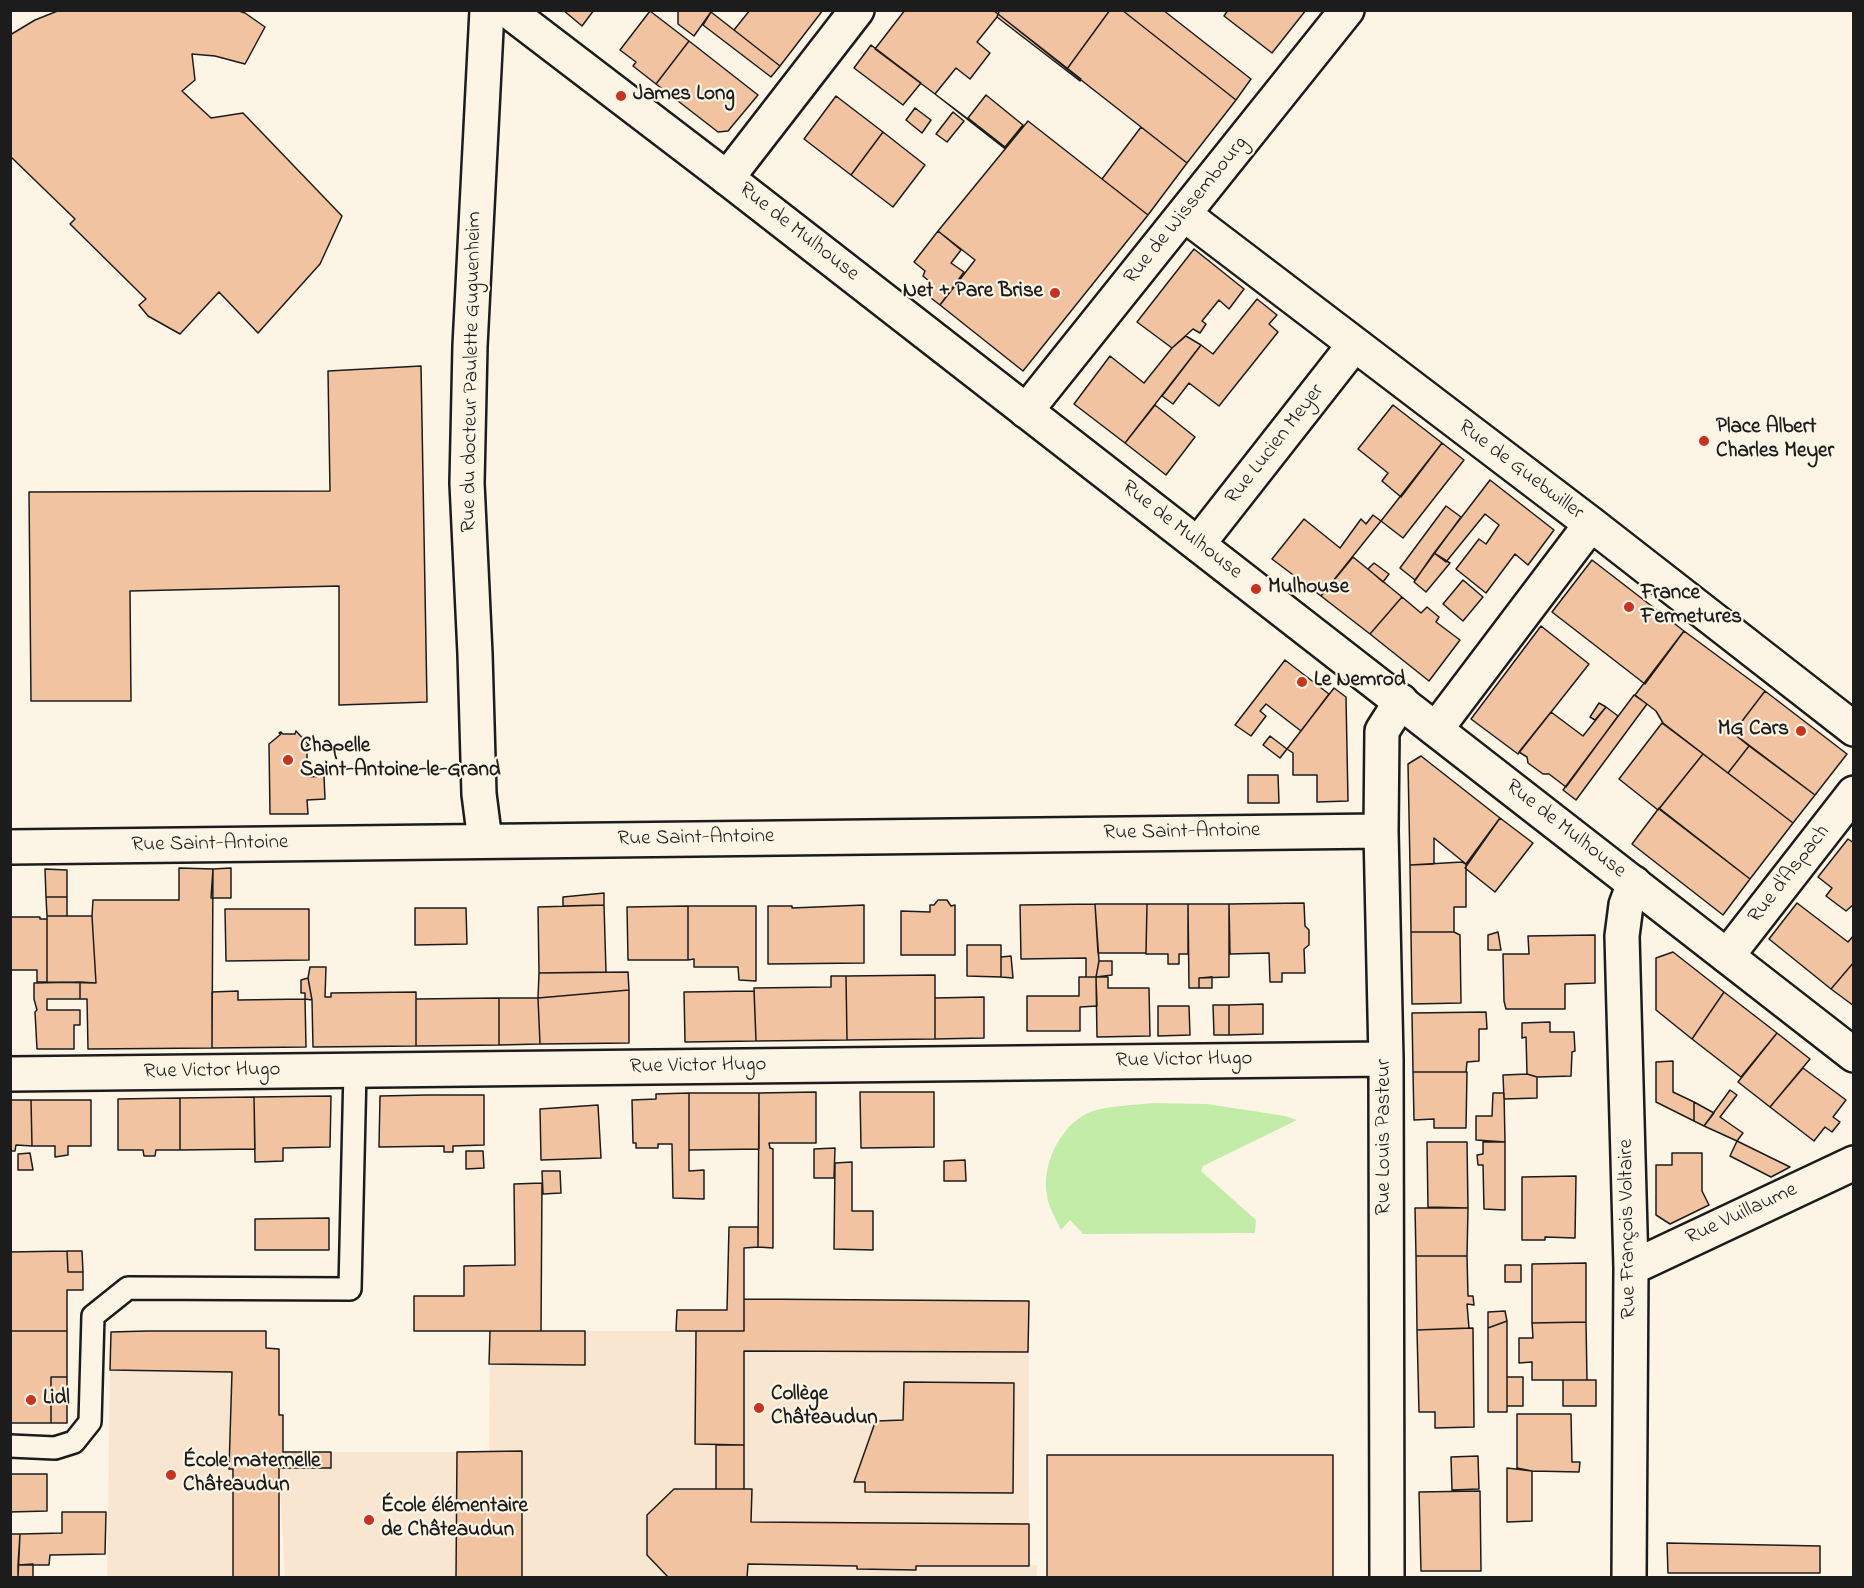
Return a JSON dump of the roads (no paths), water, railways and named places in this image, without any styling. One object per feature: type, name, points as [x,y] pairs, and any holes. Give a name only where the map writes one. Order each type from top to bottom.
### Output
[{"type":"street","name":"Rue du docteur Paulette Guguenheim","points":[[484,842],[478,794],[475,654],[466,483],[470,346],[487,10]]},
{"type":"street","name":"Rue de Mulhouse","points":[[507,10],[727,178],[1854,1055]]},
{"type":"street","points":[[727,178],[857,10]]},
{"type":"street","name":"Rue de Wissembourg","points":[[1026,411],[1347,10]]},
{"type":"street","name":"Rue de Guebwiller","points":[[1185,215],[1591,524],[1854,729]]},
{"type":"street","name":"Rue Lucien Meyer","points":[[1198,544],[1354,345]]},
{"type":"street","points":[[1436,729],[1591,524]]},
{"type":"street","name":"Rue Louis Pasteur","points":[[1387,1578],[1386,1059],[1381,831],[1382,731],[1401,701]]},
{"type":"street","name":"Rue d'Aspach","points":[[1727,956],[1854,793]]},
{"type":"street","name":"Rue Saint-Antoine","points":[[10,847],[1381,831]]},
{"type":"street","name":"Rue François Voltaire","points":[[1629,1578],[1631,1268],[1622,936],[1626,905],[1634,883]]},
{"type":"street","name":"Rue Victor Hugo","points":[[10,1074],[1386,1059]]},
{"type":"street","name":"Rue Vuillaume","points":[[1631,1268],[1854,1162]]},
{"type":"lane","points":[[10,1446],[55,1448],[74,1442],[90,1422],[93,1316],[128,1288],[350,1289],[355,1070]]},
{"type":"place","name":"James Long","points":[[621,96]]},
{"type":"place","name":"Net + Pare Brise","points":[[1055,293]]},
{"type":"place","name":"Place Albert Charles Meyer","points":[[1704,441]]},
{"type":"place","name":"Mulhouse","points":[[1256,589]]},
{"type":"place","name":"France Fermetures","points":[[1629,607]]},
{"type":"place","name":"Le Nemrod","points":[[1302,682]]},
{"type":"place","name":"MG Cars","points":[[1801,731]]},
{"type":"place","name":"Chapelle Saint-Antoine-le-Grand","points":[[288,760]]},
{"type":"place","name":"Lidl","points":[[31,1400]]},
{"type":"place","name":"Collège Châteaudun","points":[[759,1408]]},
{"type":"place","name":"École maternelle Châteaudun","points":[[171,1475]]},
{"type":"place","name":"École élémentaire de Châteaudun","points":[[369,1520]]}]
